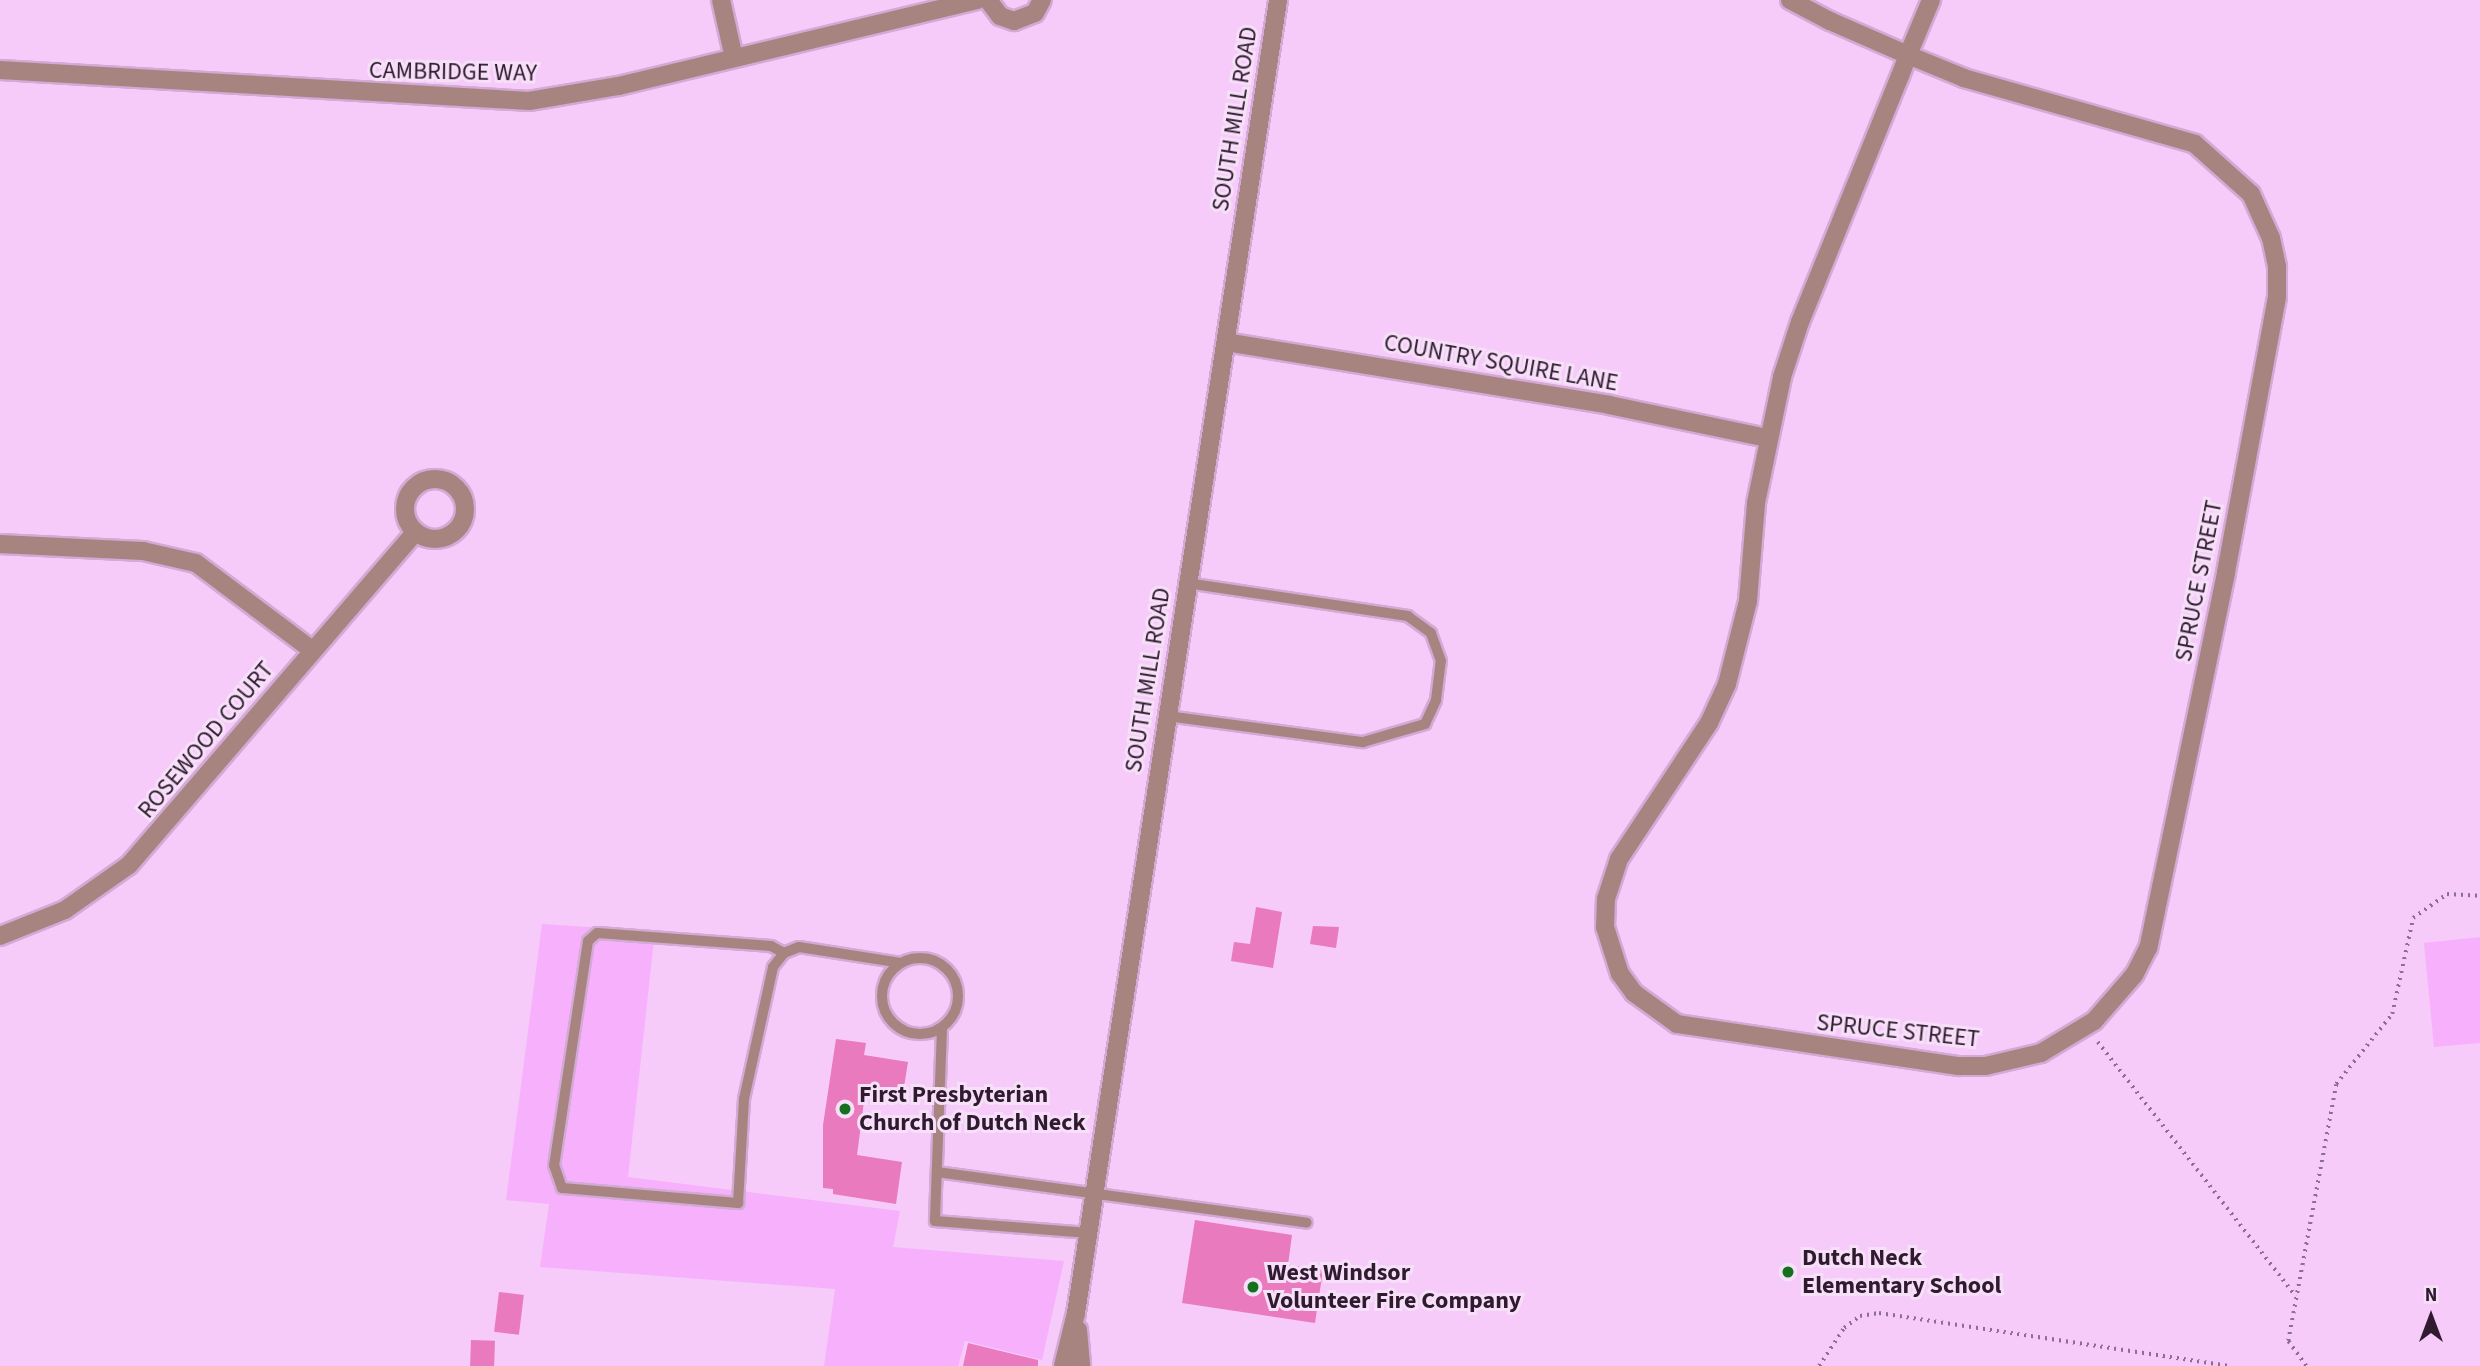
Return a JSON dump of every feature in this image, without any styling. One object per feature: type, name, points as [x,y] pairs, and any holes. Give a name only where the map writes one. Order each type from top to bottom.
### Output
[{"type":"street","points":[[721,0],[734,58]]},
{"type":"street","name":"CAMBRIDGE WAY","points":[[0,70],[491,102],[571,96],[978,0]]},
{"type":"street","points":[[988,0],[1000,16],[1014,21],[1035,13],[1042,0]]},
{"type":"street","name":"SOUTH MILL ROAD","points":[[1063,1366],[1076,1313],[1086,1233],[1278,0]]},
{"type":"street","points":[[1790,0],[1908,55]]},
{"type":"street","name":"SPRUCE STREET","points":[[1908,55],[2019,97],[2195,144],[2251,194],[2271,238],[2277,267],[2277,297],[2157,923],[2134,975],[2116,1000],[2094,1021],[2041,1053],[1958,1066],[1699,1030],[1656,1012],[1620,974],[1605,928],[1611,877],[1709,723],[1727,684],[1748,601],[1767,438],[1800,322],[1908,55],[1931,0]]},
{"type":"street","name":"COUNTRY SQUIRE LANE","points":[[1226,342],[1609,405],[1767,438]]},
{"type":"street","name":"ROSEWOOD COURT","points":[[0,936],[65,910],[129,865],[415,532]]},
{"type":"street","points":[[0,544],[143,551],[195,563],[313,651]]},
{"type":"street","points":[[1076,1313],[1082,1366]]},
{"type":"lane","points":[[1167,716],[1363,742],[1425,724],[1436,700],[1441,661],[1431,633],[1408,616],[1188,583]]},
{"type":"lane","points":[[783,953],[771,946],[597,933],[588,942],[554,1165],[562,1188],[738,1203],[744,1099],[767,980],[783,953],[799,947],[901,963],[926,958],[949,971],[956,981],[957,1007],[942,1028],[935,1221],[1086,1233]]},
{"type":"lane","points":[[901,963],[882,993],[888,1016],[919,1034],[942,1028]]},
{"type":"lane","points":[[937,1172],[1307,1223]]},
{"type":"path","points":[[2306,1366],[2287,1341],[2336,1084],[2392,1014],[2413,918],[2448,894],[2480,896]]},
{"type":"path","points":[[2098,1042],[2295,1296]]},
{"type":"path","points":[[1819,1366],[1844,1328],[1860,1316],[1879,1313],[2231,1366]]},
{"type":"shaded area","points":[[542,924],[655,931],[628,1177],[900,1211],[893,1247],[1064,1261],[1042,1360],[965,1341],[958,1366],[824,1366],[835,1289],[540,1267],[549,1204],[506,1200]]},
{"type":"shaded area","points":[[2480,937],[2480,1043],[2434,1047],[2424,943]]},
{"type":"building","points":[[1256,907],[1282,912],[1273,968],[1231,961],[1234,942],[1250,944]]},
{"type":"building","points":[[1313,926],[1339,927],[1336,948],[1310,944]]},
{"type":"building","name":"First Presbyterian Church of Dutch Neck","points":[[836,1039],[866,1043],[864,1055],[908,1062],[903,1093],[866,1086],[857,1155],[902,1162],[896,1204],[833,1194],[833,1189],[823,1188],[823,1125]]},
{"type":"building","name":"West Windsor Volunteer Fire Company","points":[[1195,1220],[1292,1235],[1288,1265],[1323,1270],[1315,1323],[1182,1303]]},
{"type":"building","points":[[499,1292],[524,1295],[519,1335],[494,1332]]},
{"type":"building","points":[[471,1340],[495,1341],[494,1366],[470,1366]]},
{"type":"building","points":[[968,1343],[1038,1360],[1038,1366],[963,1366]]},
{"type":"place","name":"First Presbyterian Church of Dutch Neck","points":[[845,1109]]},
{"type":"place","name":"Dutch Neck Elementary School","points":[[1788,1272]]},
{"type":"place","name":"West Windsor Volunteer Fire Company","points":[[1253,1287]]}]
